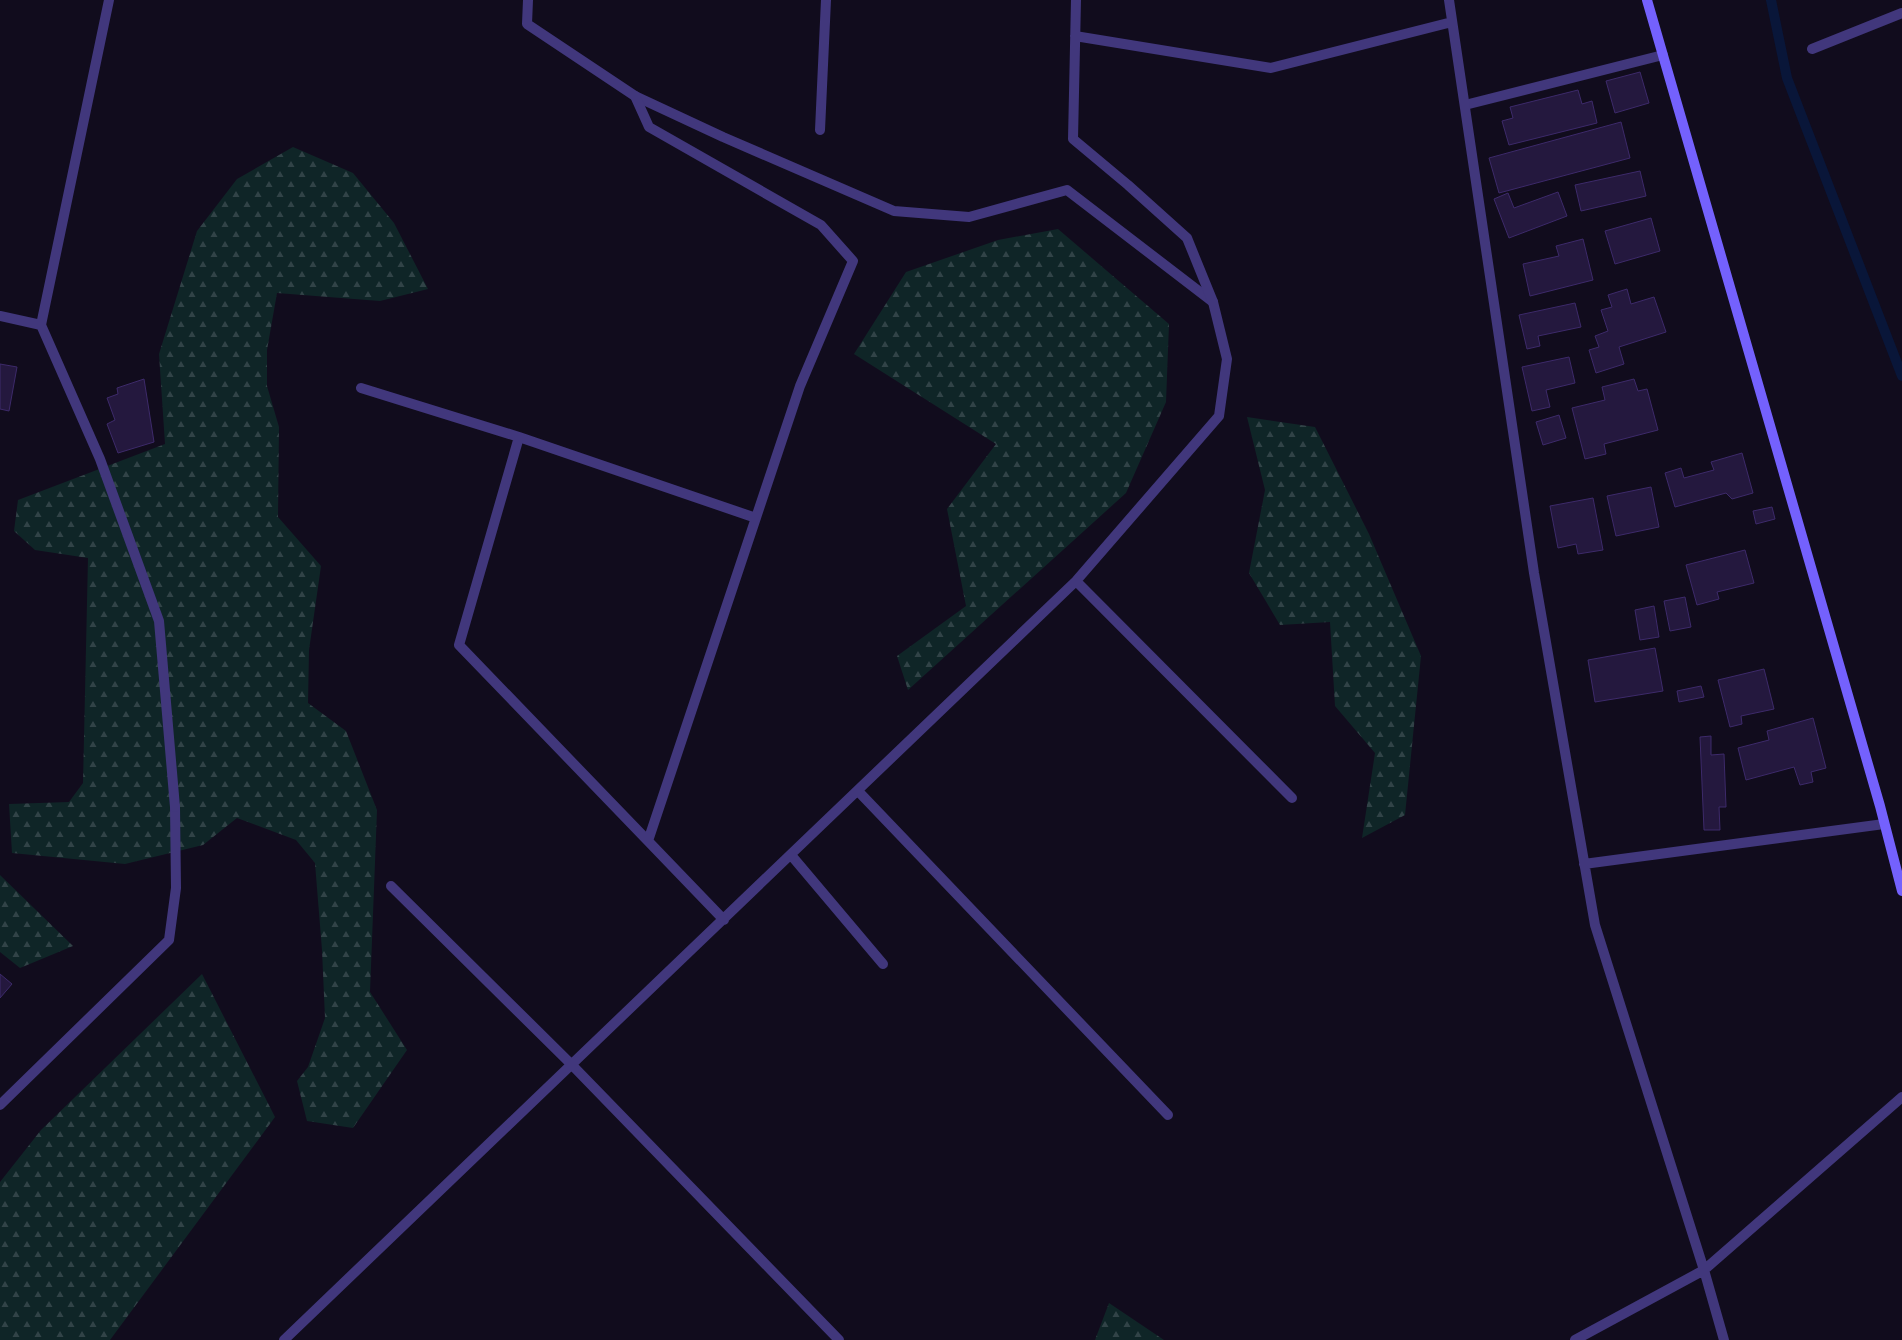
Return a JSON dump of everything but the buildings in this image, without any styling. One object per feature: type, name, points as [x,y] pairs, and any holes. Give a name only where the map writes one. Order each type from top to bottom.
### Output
[{"type":"street","points":[[0,1105],[169,940],[176,888],[175,807],[159,621],[100,459],[41,325],[109,0]]},
{"type":"street","points":[[528,0],[527,24],[634,96],[723,137],[894,211],[969,217],[1067,190],[1213,302]]},
{"type":"street","points":[[820,130],[826,0]]},
{"type":"street","points":[[288,1339],[1076,581],[1219,416],[1227,359],[1213,302],[1187,238],[1073,139],[1076,0]]},
{"type":"street","points":[[1449,0],[1534,573],[1595,925],[1704,1270],[1724,1340]]},
{"type":"street","points":[[1647,0],[1902,891]]},
{"type":"street","points":[[1812,49],[1902,13]]},
{"type":"street","points":[[1075,36],[1271,68],[1452,22]]},
{"type":"street","points":[[1465,105],[1663,55]]},
{"type":"street","points":[[634,96],[649,127],[821,225],[853,261],[800,386],[648,841]]},
{"type":"street","points":[[0,316],[41,325]]},
{"type":"street","points":[[361,388],[519,437],[756,518]]},
{"type":"street","points":[[519,437],[459,645],[724,920]]},
{"type":"street","points":[[1076,581],[1292,798]]},
{"type":"street","points":[[858,791],[1168,1115]]},
{"type":"street","points":[[1584,864],[1884,824]]},
{"type":"street","points":[[791,855],[883,964]]},
{"type":"street","points":[[391,886],[572,1065],[840,1340]]},
{"type":"street","points":[[1575,1340],[1704,1270],[1902,1097]]},
{"type":"green space","points":[[293,147],[353,173],[394,223],[428,289],[380,301],[277,293],[267,350],[267,386],[279,427],[278,517],[321,566],[309,650],[308,703],[346,731],[377,810],[370,992],[407,1050],[353,1128],[307,1121],[297,1081],[308,1067],[325,1018],[322,950],[315,863],[296,840],[237,818],[203,845],[125,864],[12,853],[9,804],[69,802],[83,783],[88,558],[35,550],[14,531],[18,500],[165,444],[159,354],[197,231],[237,179]]},
{"type":"green space","points":[[1058,229],[1169,324],[1166,402],[1126,493],[908,690],[897,656],[966,606],[947,509],[996,444],[854,354],[906,272],[998,240]]},
{"type":"green space","points":[[1247,417],[1315,427],[1369,534],[1421,656],[1405,815],[1362,838],[1375,753],[1335,706],[1330,622],[1280,625],[1249,573],[1265,490]]},
{"type":"green space","points":[[0,875],[73,946],[20,968],[0,952]]},
{"type":"green space","points":[[202,974],[275,1117],[110,1340],[0,1340],[0,1182],[41,1130]]},
{"type":"green space","points":[[1109,1303],[1164,1340],[1095,1340]]},
{"type":"waterway","points":[[1771,0],[1787,78],[1902,376]]}]
